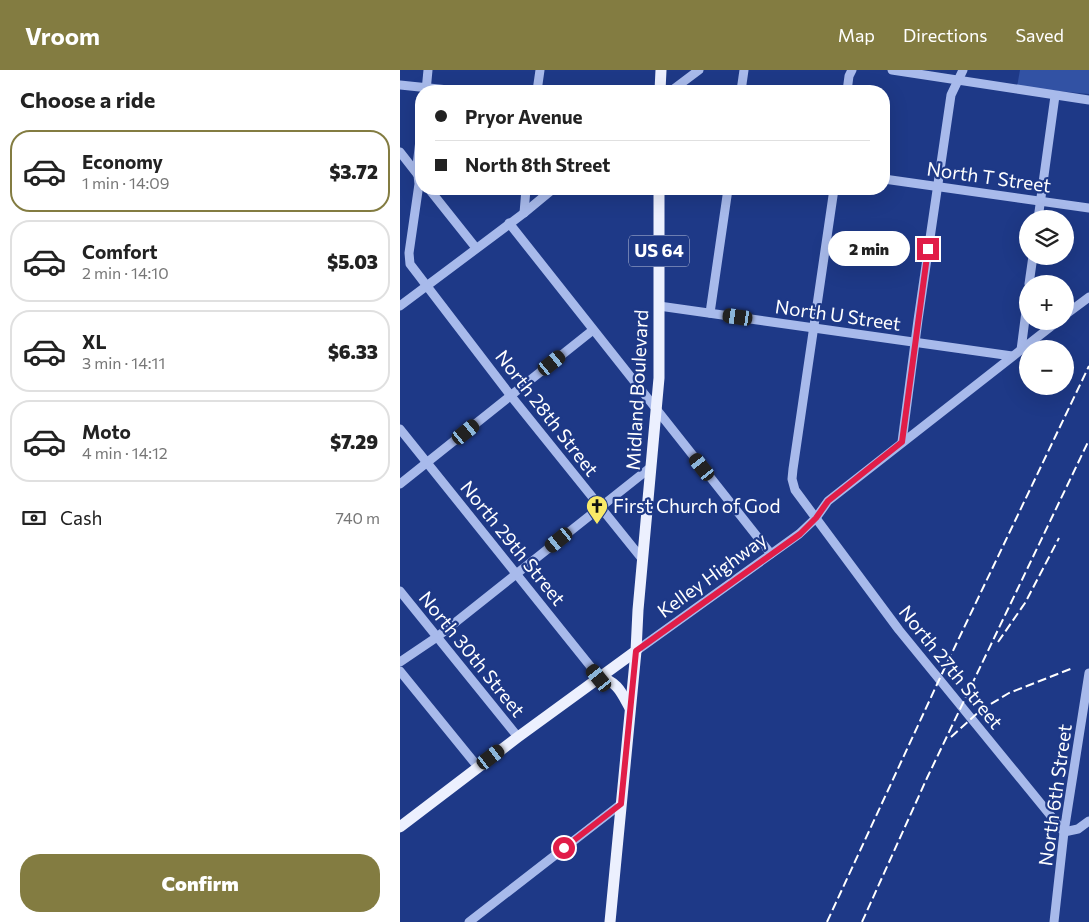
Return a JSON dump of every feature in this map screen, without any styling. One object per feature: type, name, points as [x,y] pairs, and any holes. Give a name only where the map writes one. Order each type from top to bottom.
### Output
[{"type":"main road","points":[[660,85],[661,70]]},
{"type":"main road","name":"Midland Boulevard","points":[[610,922],[636,651],[659,378],[659,195]]},
{"type":"main road","name":"Kelley Highway","points":[[400,827],[518,737],[636,651]]},
{"type":"main road","points":[[599,678],[610,680],[616,685],[630,708]]},
{"type":"street","points":[[426,85],[428,70]]},
{"type":"street","points":[[538,85],[540,70]]},
{"type":"street","points":[[679,85],[699,70]]},
{"type":"street","points":[[742,85],[744,70]]},
{"type":"street","points":[[848,85],[852,70]]},
{"type":"street","points":[[892,70],[1089,100]]},
{"type":"street","points":[[902,442],[950,95],[963,70]]},
{"type":"street","points":[[400,85],[415,88]]},
{"type":"street","points":[[1040,210],[1055,96]]},
{"type":"street","points":[[400,152],[415,171]]},
{"type":"street","name":"North T Street","points":[[890,180],[1089,208]]},
{"type":"street","name":"North 28th Street","points":[[417,195],[410,264],[511,396],[643,560]]},
{"type":"street","points":[[434,195],[476,248]]},
{"type":"street","points":[[524,213],[526,195]]},
{"type":"street","points":[[400,306],[546,195]]},
{"type":"street","points":[[710,313],[727,195]]},
{"type":"street","name":"North 27th Street","points":[[833,195],[792,479],[795,490],[898,630],[1064,832]]},
{"type":"street","points":[[509,224],[771,554]]},
{"type":"street","points":[[1074,308],[1089,297]]},
{"type":"street","name":"North U Street","points":[[659,306],[1012,356]]},
{"type":"street","points":[[400,484],[593,330]]},
{"type":"street","name":"Kelley Highway","points":[[1034,340],[1047,330]]},
{"type":"street","name":"Kelley Highway","points":[[636,651],[800,534],[816,518],[828,501],[1019,351]]},
{"type":"street","name":"North 29th Street","points":[[400,429],[599,678]]},
{"type":"street","points":[[400,662],[437,637],[651,467]]},
{"type":"street","name":"North 30th Street","points":[[400,591],[518,737]]},
{"type":"street","points":[[400,672],[478,767]]},
{"type":"street","name":"North 6th Street","points":[[1054,922],[1064,832],[1089,673]]},
{"type":"street","points":[[469,922],[621,804]]},
{"type":"street","points":[[1064,832],[1078,829],[1089,821]]},
{"type":"shaded area","points":[[1020,70],[1089,70],[1089,94],[1017,87]]},
{"type":"railway","points":[[827,922],[939,680],[1089,366]]},
{"type":"railway","points":[[862,922],[927,778],[1089,440]]},
{"type":"railway","points":[[998,642],[1025,603],[1059,538]]},
{"type":"railway","points":[[951,737],[981,710],[1009,693],[1073,668]]},
{"type":"place","name":"First Church of God","points":[[597,525]]},
{"type":"route","points":[[564,848],[621,804],[636,651],[800,534],[816,518],[828,501],[902,442],[928,249]]}]
